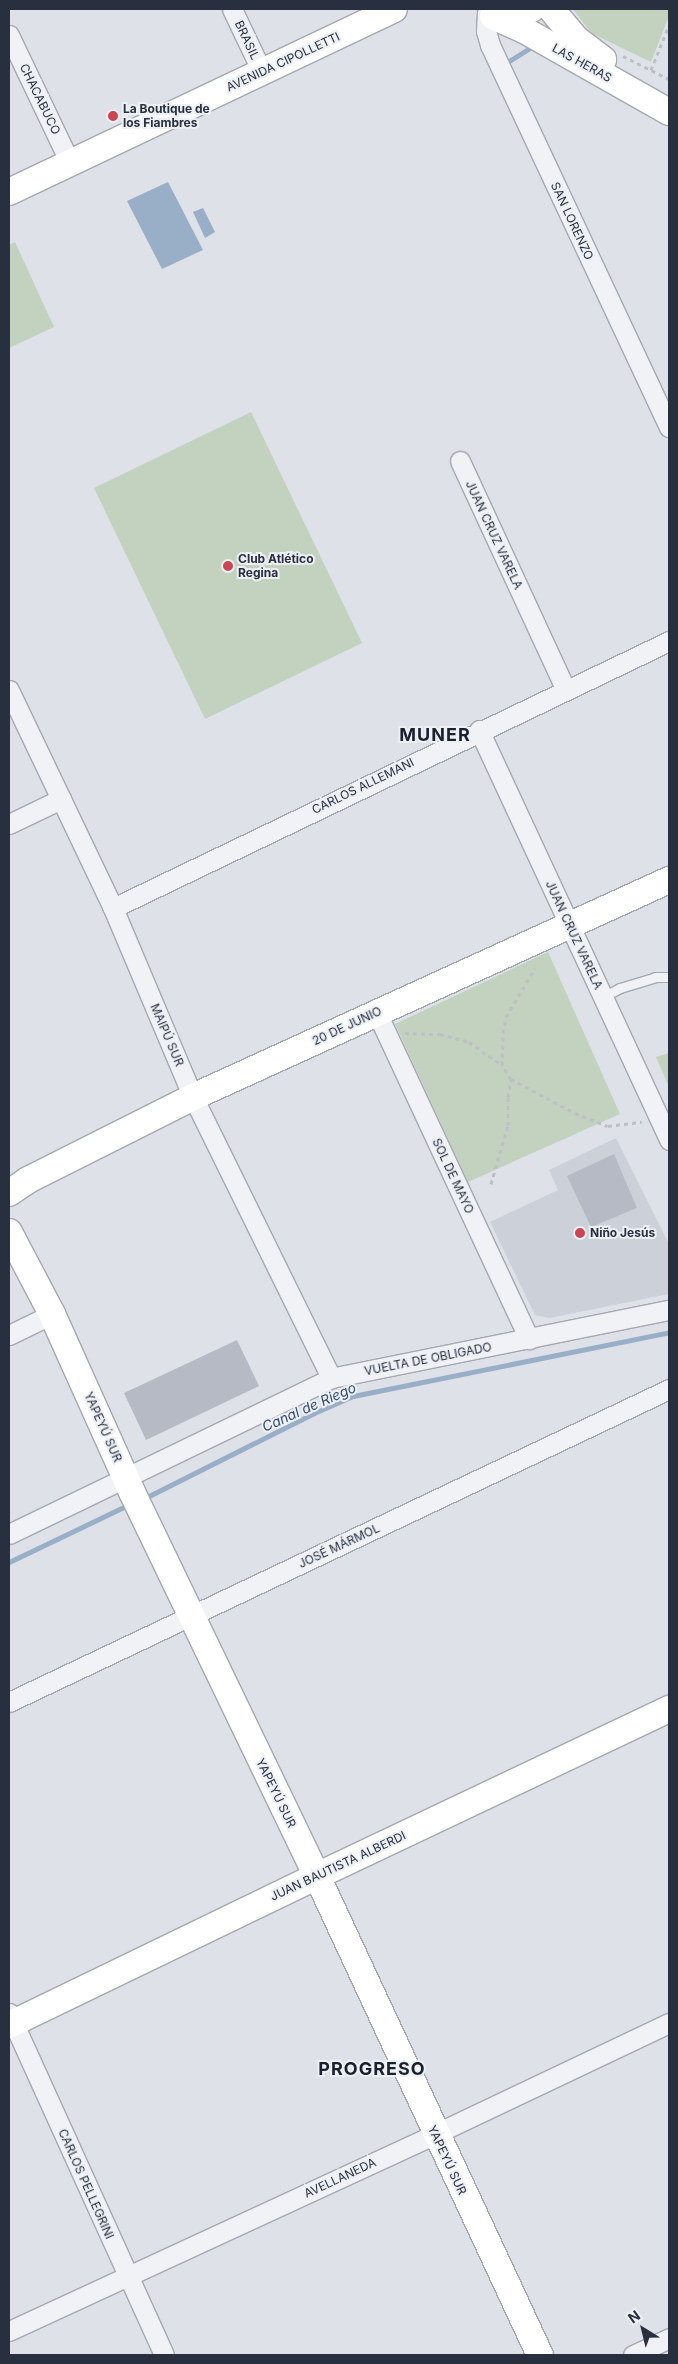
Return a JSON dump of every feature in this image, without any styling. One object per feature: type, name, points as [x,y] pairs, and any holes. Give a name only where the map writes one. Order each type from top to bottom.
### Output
[{"type":"street","name":"BRASIL","points":[[232,9],[262,72]]},
{"type":"street","name":"AVENIDA CIPOLLETTI","points":[[9,192],[394,9]]},
{"type":"street","points":[[488,12],[514,19],[532,9]]},
{"type":"street","name":"LAS HERAS","points":[[551,9],[566,28],[587,49],[669,95]]},
{"type":"street","name":"LAS HERAS","points":[[488,12],[524,30],[669,112]]},
{"type":"street","name":"SAN LORENZO","points":[[488,12],[486,31],[490,45],[669,427]]},
{"type":"street","name":"CHACABUCO","points":[[9,34],[70,163]]},
{"type":"street","name":"JUAN CRUZ VARELA","points":[[460,461],[566,690]]},
{"type":"street","name":"CARLOS ALLEMANI","points":[[113,908],[479,730],[669,641]]},
{"type":"street","name":"MAIPÚ SUR","points":[[9,690],[113,908],[193,1097],[331,1378]]},
{"type":"street","name":"JUAN CRUZ VARELA","points":[[479,730],[669,1140]]},
{"type":"street","points":[[9,824],[61,799]]},
{"type":"street","name":"20 DE JUNIO","points":[[15,1184],[193,1097],[382,1022],[570,926],[669,880]]},
{"type":"street","name":"SOL DE MAYO","points":[[382,1022],[529,1339]]},
{"type":"street","name":"YAPEYÚ SUR","points":[[9,1232],[52,1314],[191,1617],[317,1876],[435,2134],[540,2355]]},
{"type":"street","name":"VUELTA DE OBLIGADO","points":[[9,1534],[133,1493],[331,1378],[669,1310]]},
{"type":"street","points":[[9,1335],[52,1314]]},
{"type":"street","name":"JOSÉ MÁRMOL","points":[[9,1702],[669,1389]]},
{"type":"street","name":"JUAN BAUTISTA ALBERDI","points":[[10,2020],[669,1709]]},
{"type":"street","name":"CARLOS PELLEGRINI","points":[[10,2020],[164,2355]]},
{"type":"street","name":"AVELLANEDA","points":[[9,2331],[435,2134],[669,2023]]},
{"type":"street","points":[[633,2355],[669,2338]]},
{"type":"lane","points":[[603,997],[620,988],[655,977],[669,977]]},
{"type":"path","points":[[651,70],[669,25]]},
{"type":"path","points":[[502,1065],[503,1033],[506,1017],[535,968]]},
{"type":"path","points":[[382,1022],[470,1042],[502,1065],[511,1079],[575,1113],[608,1126],[660,1120]]},
{"type":"path","points":[[491,1184],[508,1125],[508,1096],[511,1079]]},
{"type":"shaded area","name":"Niño Jesús","points":[[616,1138],[669,1244],[669,1294],[549,1318],[535,1315],[490,1222],[558,1190],[549,1170]]},
{"type":"green space","points":[[573,9],[669,9],[669,16],[651,62],[591,33]]},
{"type":"green space","points":[[15,242],[54,327],[9,348],[9,245]]},
{"type":"green space","name":"Club Atlético Regina","points":[[251,412],[362,643],[205,719],[94,488]]},
{"type":"green space","points":[[548,952],[620,1114],[468,1182],[395,1024]]},
{"type":"green space","points":[[669,1053],[669,1087],[656,1057]]},
{"type":"water","points":[[168,182],[203,250],[162,269],[127,201]]},
{"type":"water","points":[[203,208],[215,232],[205,238],[193,212]]},
{"type":"building","points":[[614,1154],[637,1208],[591,1227],[567,1176]]},
{"type":"building","points":[[237,1340],[259,1386],[146,1440],[124,1393]]},
{"type":"waterway","points":[[509,61],[530,48]]},
{"type":"waterway","name":"Canal de Riego","points":[[143,1499],[314,1413],[353,1396],[669,1332]]},
{"type":"waterway","name":"Canal de Riego","points":[[9,1562],[130,1504]]},
{"type":"place","name":"La Boutique de los Fiambres","points":[[113,116]]},
{"type":"place","name":"Club Atlético Regina","points":[[228,566]]},
{"type":"place","name":"Niño Jesús","points":[[580,1233]]},
{"type":"district","name":"MUNER","points":[[435,735]]},
{"type":"district","name":"PROGRESO","points":[[372,2069]]}]
